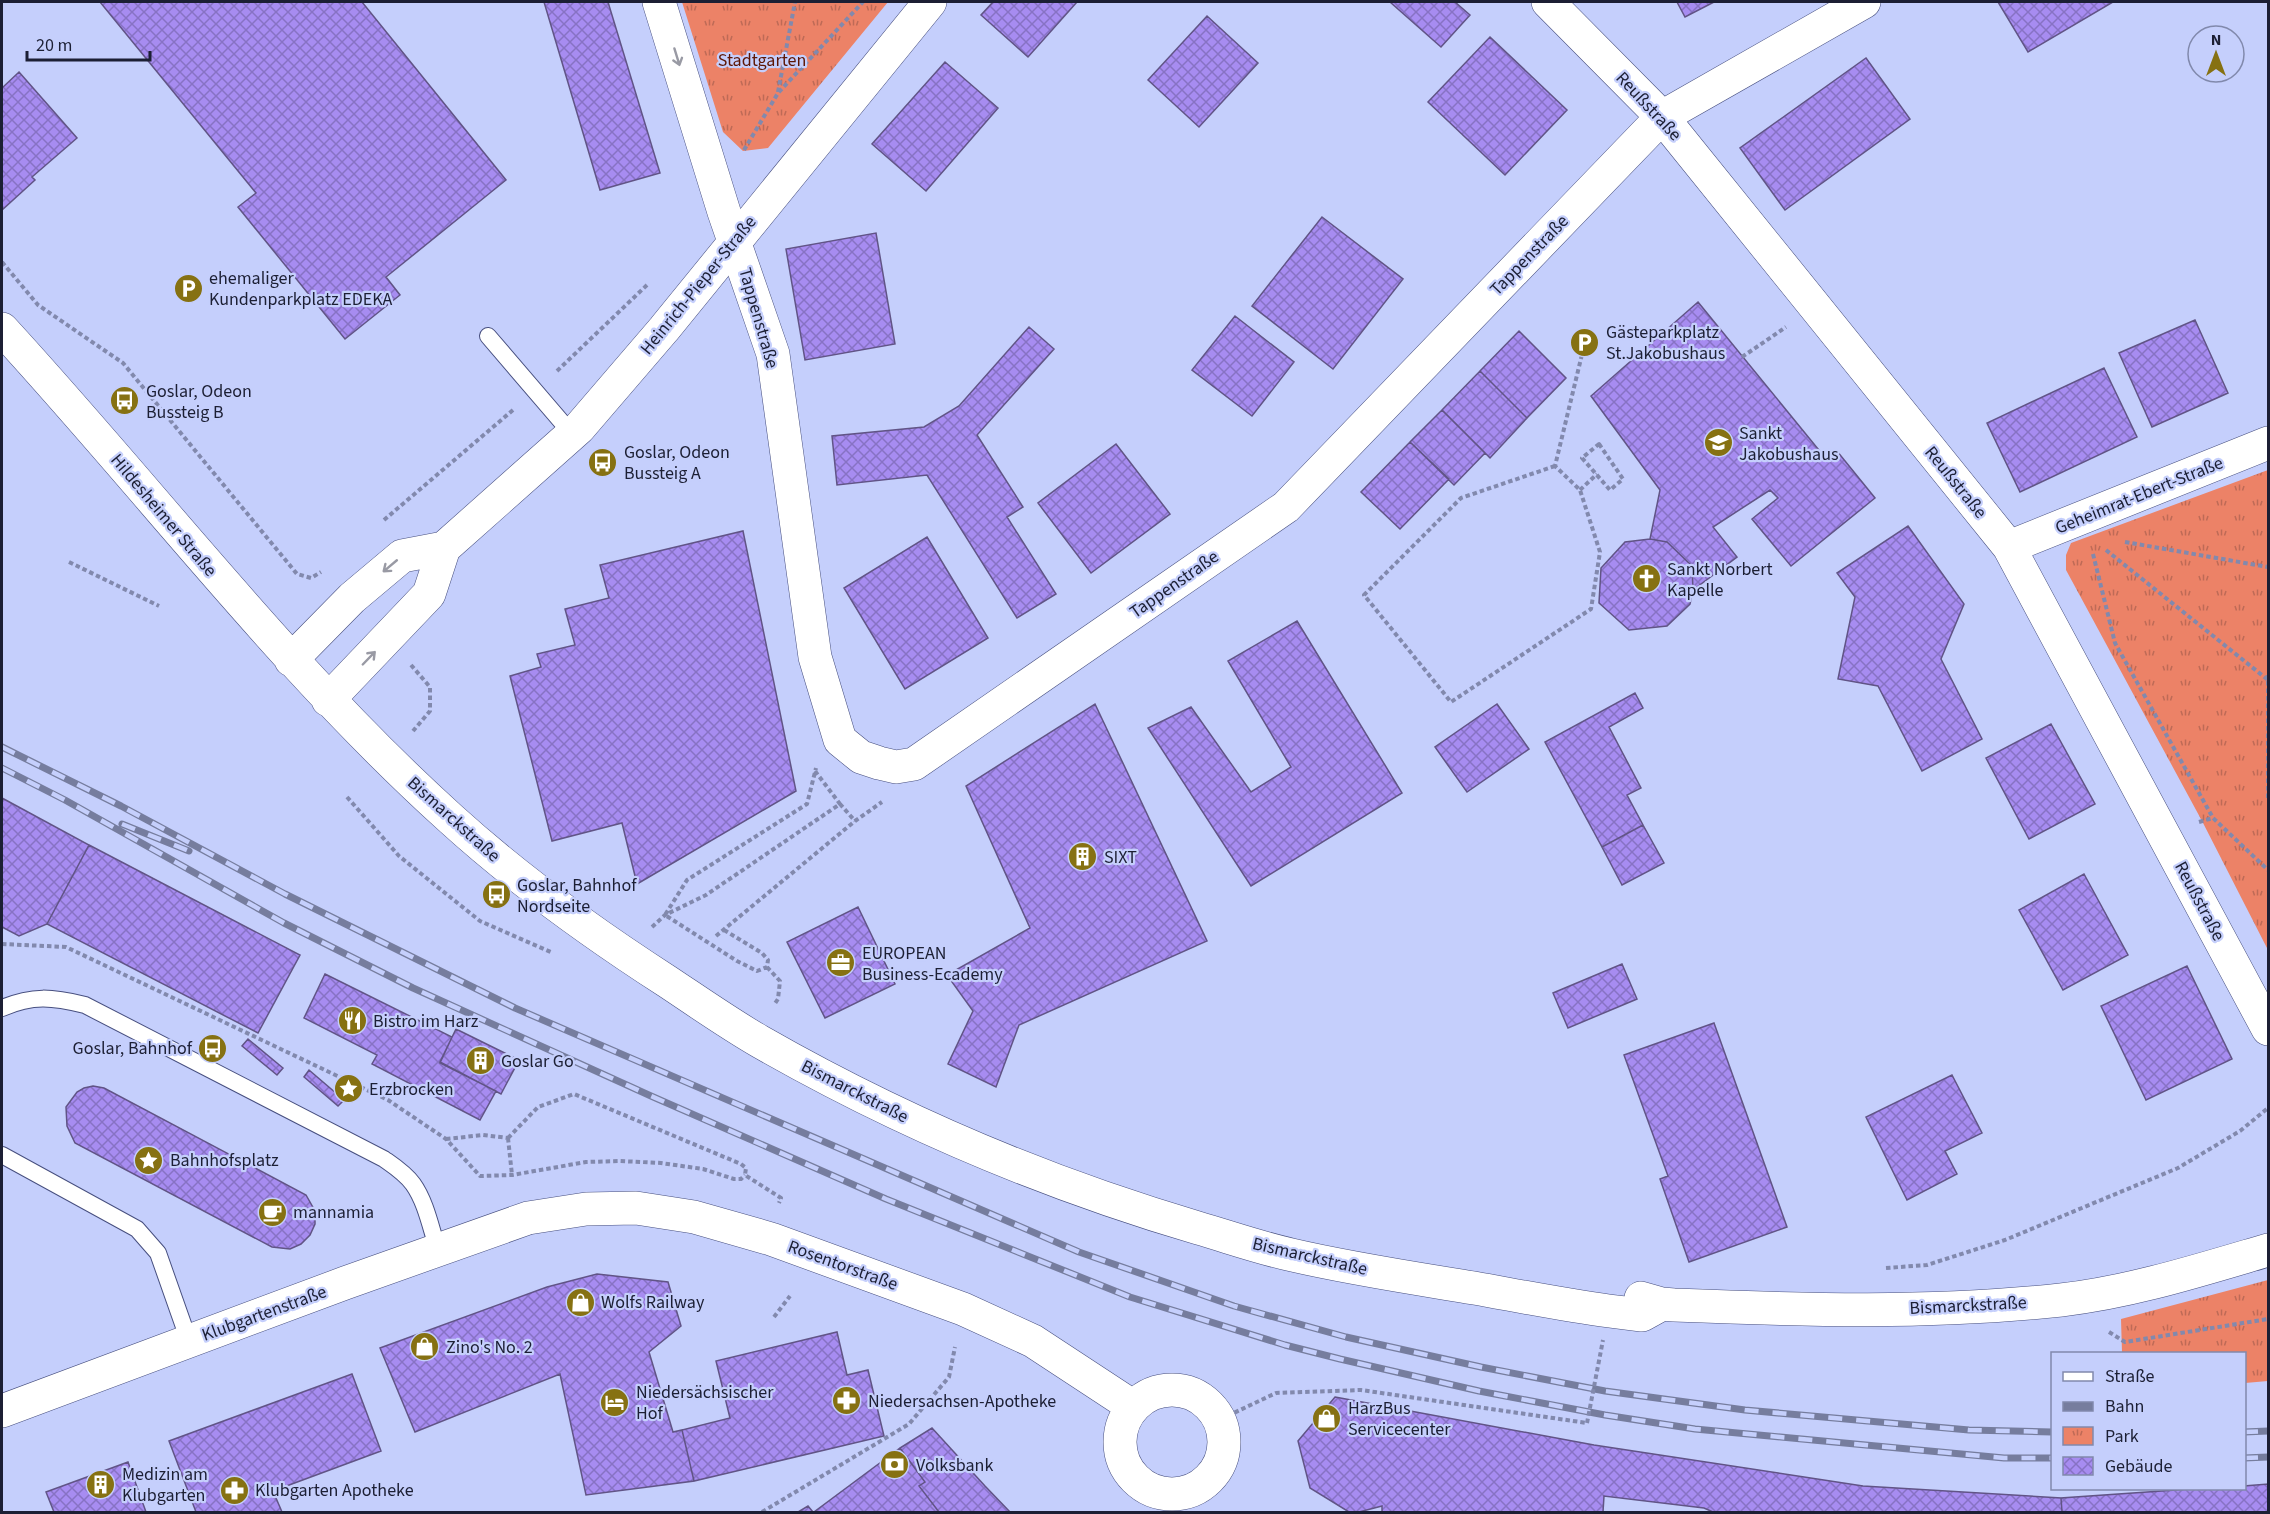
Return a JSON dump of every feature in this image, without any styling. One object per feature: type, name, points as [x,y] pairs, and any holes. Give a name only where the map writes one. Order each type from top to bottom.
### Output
[{"type":"street","points":[[659,2],[735,240]]},
{"type":"street","name":"Heinrich-Pieper-Straße","points":[[444,548],[572,434],[664,329],[930,2]]},
{"type":"street","name":"Reußstraße","points":[[1548,2],[1662,117],[2009,547],[2268,1029]]},
{"type":"street","name":"Tappenstraße","points":[[735,240],[773,354],[814,657],[840,740],[861,757],[879,763],[896,767],[914,764],[1286,507],[1662,117],[1864,2]]},
{"type":"street","name":"Hildesheimer Straße","points":[[2,329],[92,429],[230,592],[328,700]]},
{"type":"street","name":"Geheimrat-Ebert-Straße","points":[[2009,547],[2268,444]]},
{"type":"street","points":[[291,660],[352,598],[402,556],[444,548],[429,594],[328,700]]},
{"type":"street","name":"Bismarckstraße","points":[[328,700],[453,821],[524,879],[624,953],[754,1038],[894,1112],[1002,1160],[1140,1211],[1289,1254],[1557,1304],[1642,1315],[1662,1304],[1784,1309],[1938,1309],[2062,1300],[2123,1289],[2268,1250]]},
{"type":"street","name":"Rosentorstraße","points":[[528,1218],[586,1209],[636,1208],[694,1217],[771,1239],[963,1308],[1033,1341],[1132,1406]]},
{"type":"street","name":"Klubgartenstraße","points":[[2,1411],[528,1218]]},
{"type":"street","points":[[1180,1389],[1204,1399],[1221,1419],[1226,1440],[1222,1462],[1210,1480],[1179,1503],[1152,1491],[1135,1480],[1124,1463],[1119,1443],[1122,1424],[1132,1406],[1154,1391],[1180,1389]]},
{"type":"lane","points":[[488,336],[572,434]]},
{"type":"lane","points":[[2,1008],[22,1000],[38,998],[56,998],[85,1005],[384,1159],[400,1170],[413,1185],[438,1250]]},
{"type":"lane","points":[[2,1155],[137,1229],[158,1253],[189,1341]]},
{"type":"path","points":[[778,93],[795,2]]},
{"type":"path","points":[[719,192],[778,93],[863,2]]},
{"type":"path","points":[[2,262],[38,305],[123,363],[297,574],[311,578],[329,568]]},
{"type":"path","points":[[383,522],[536,391],[647,285]]},
{"type":"path","points":[[1742,357],[1816,306]]},
{"type":"path","points":[[1555,466],[1585,342]]},
{"type":"path","points":[[1599,444],[1623,479],[1610,490],[1597,474],[1582,458],[1599,444]]},
{"type":"path","points":[[1555,466],[1580,490],[1600,552],[1591,609],[1450,702],[1364,595],[1461,498],[1555,466]]},
{"type":"path","points":[[1580,490],[1597,474]]},
{"type":"path","points":[[2123,542],[2268,567]]},
{"type":"path","points":[[2098,543],[2268,680]]},
{"type":"path","points":[[2092,547],[2115,644],[2213,818],[2268,870]]},
{"type":"path","points":[[69,562],[159,606]]},
{"type":"path","points":[[387,639],[430,687],[430,711],[406,739]]},
{"type":"path","points":[[2268,675],[2268,800]]},
{"type":"path","points":[[624,953],[665,915],[687,879],[807,804],[814,770],[840,740]]},
{"type":"path","points":[[814,770],[855,821]]},
{"type":"path","points":[[716,936],[855,821],[890,796]]},
{"type":"path","points":[[347,797],[399,856],[480,921],[555,953]]},
{"type":"path","points":[[665,915],[706,895],[840,804]]},
{"type":"path","points":[[665,915],[737,961],[757,970],[767,967]]},
{"type":"path","points":[[724,930],[762,953],[768,960],[767,967]]},
{"type":"path","points":[[2,944],[66,947],[388,1100],[446,1139],[480,1176],[512,1175],[586,1162],[620,1161],[661,1163],[703,1169],[741,1179],[745,1175],[746,1168],[574,1094],[538,1107],[508,1138]]},
{"type":"path","points":[[767,967],[780,981]]},
{"type":"path","points":[[1880,1269],[1927,1265],[2005,1240],[2049,1222],[2178,1168],[2240,1131],[2268,1108]]},
{"type":"path","points":[[446,1139],[483,1135],[508,1138]]},
{"type":"path","points":[[508,1138],[512,1175]]},
{"type":"path","points":[[745,1175],[781,1198]]},
{"type":"path","points":[[774,1317],[790,1296]]},
{"type":"path","points":[[2062,1300],[2125,1342],[2268,1319]]},
{"type":"path","points":[[1221,1419],[1276,1393],[1361,1390],[1587,1423],[1603,1340]]},
{"type":"path","points":[[762,1512],[909,1424],[949,1377]]},
{"type":"green space","name":"Stadtgarten","points":[[682,2],[888,2],[768,148],[743,151],[723,132]]},
{"type":"green space","points":[[2268,470],[2268,950],[2202,821],[2066,570],[2066,555],[2071,543]]},
{"type":"green space","points":[[2268,1280],[2268,1381],[2246,1383],[2246,1352],[2122,1352],[2121,1319]]},
{"type":"building","points":[[100,2],[362,2],[506,180],[386,277],[400,295],[345,339],[238,207],[256,193]]},
{"type":"building","points":[[544,2],[608,2],[660,173],[600,190]]},
{"type":"building","points":[[993,2],[1077,2],[1028,57],[981,15]]},
{"type":"building","points":[[1390,2],[1455,2],[1470,15],[1441,47]]},
{"type":"building","points":[[1677,2],[1714,2],[1685,17]]},
{"type":"building","points":[[1998,2],[2113,2],[2028,52]]},
{"type":"building","points":[[1207,16],[1258,63],[1199,127],[1148,80]]},
{"type":"building","points":[[1490,37],[1567,110],[1505,175],[1428,102]]},
{"type":"building","points":[[1866,58],[1910,119],[1785,210],[1740,148]]},
{"type":"building","points":[[945,62],[998,108],[926,191],[872,144]]},
{"type":"building","points":[[19,72],[77,138],[32,177],[35,180],[2,210],[2,88]]},
{"type":"building","points":[[1322,217],[1403,279],[1333,369],[1252,306]]},
{"type":"building","points":[[876,233],[895,344],[805,360],[786,249]]},
{"type":"building","name":"Sankt Jakobushaus","points":[[1698,302],[1827,460],[1837,451],[1875,498],[1791,566],[1752,519],[1778,498],[1770,490],[1713,527],[1737,557],[1693,590],[1692,566],[1667,542],[1650,539],[1660,490],[1591,396]]},
{"type":"building","points":[[1235,316],[1294,362],[1252,416],[1192,370]]},
{"type":"building","points":[[2195,320],[2228,393],[2152,427],[2119,353]]},
{"type":"building","points":[[1029,327],[1054,349],[977,435],[1023,507],[1007,517],[1056,594],[1017,618],[927,475],[837,485],[832,436],[924,427],[959,406]]},
{"type":"building","points":[[1519,331],[1566,378],[1527,418],[1480,371]]},
{"type":"building","points":[[2104,368],[2137,437],[2020,492],[1987,423]]},
{"type":"building","points":[[1480,371],[1527,418],[1490,458],[1442,410]]},
{"type":"building","points":[[1442,410],[1485,453],[1454,485],[1410,442]]},
{"type":"building","points":[[1410,442],[1449,479],[1400,529],[1361,492]]},
{"type":"building","points":[[1116,444],[1170,514],[1091,573],[1038,503]]},
{"type":"building","points":[[1908,526],[1964,604],[1941,659],[1982,739],[1922,771],[1878,686],[1838,679],[1855,597],[1837,573]]},
{"type":"building","points":[[743,531],[796,791],[637,884],[622,823],[552,841],[510,676],[541,667],[537,654],[575,645],[565,609],[609,598],[600,565]]},
{"type":"building","points":[[927,537],[988,638],[905,689],[844,588]]},
{"type":"building","name":"Sankt Norbert Kapelle","points":[[1650,539],[1667,542],[1692,566],[1693,590],[1690,604],[1667,626],[1629,630],[1599,603],[1601,568],[1625,542]]},
{"type":"building","points":[[1297,621],[1402,793],[1251,886],[1148,728],[1191,707],[1251,792],[1291,767],[1228,661]]},
{"type":"building","points":[[1635,693],[1643,708],[1609,727],[1641,788],[1627,795],[1643,825],[1602,847],[1545,742]]},
{"type":"building","name":"SIXT","points":[[1095,704],[1207,941],[1019,1025],[996,1087],[948,1064],[973,1011],[947,975],[1030,928],[966,786]]},
{"type":"building","points":[[1497,704],[1529,749],[1467,792],[1435,747]]},
{"type":"building","points":[[2051,724],[2095,804],[2029,839],[1986,758]]},
{"type":"building","points":[[2,798],[89,845],[47,924],[19,936],[2,927]]},
{"type":"building","points":[[1643,825],[1664,863],[1622,885],[1602,847]]},
{"type":"building","points":[[89,845],[300,955],[258,1033],[47,924]]},
{"type":"building","points":[[2084,874],[2128,955],[2063,990],[2019,910]]},
{"type":"building","name":"EUROPEAN Business-Ecademy","points":[[858,907],[895,984],[825,1018],[787,942]]},
{"type":"building","points":[[1622,964],[1637,999],[1568,1028],[1553,993]]},
{"type":"building","points":[[2187,966],[2232,1059],[2146,1100],[2101,1006]]},
{"type":"building","points":[[325,974],[452,1037],[440,1063],[496,1091],[480,1120],[372,1064],[377,1055],[304,1018]]},
{"type":"building","points":[[1714,1023],[1787,1227],[1689,1262],[1660,1179],[1668,1176],[1624,1055]]},
{"type":"building","name":"Goslar Go","points":[[456,1029],[519,1060],[501,1094],[440,1062]]},
{"type":"building","points":[[248,1039],[283,1068],[277,1075],[242,1046]]},
{"type":"building","points":[[309,1070],[344,1100],[338,1106],[304,1077]]},
{"type":"building","points":[[1952,1075],[1982,1133],[1945,1151],[1957,1174],[1907,1200],[1866,1117]]},
{"type":"building","points":[[93,1086],[104,1088],[306,1195],[315,1211],[315,1224],[310,1235],[301,1244],[290,1249],[272,1247],[75,1143],[67,1126],[66,1107],[77,1092]]},
{"type":"building","name":"Niedersächsischer Hof","points":[[597,1274],[668,1282],[681,1326],[649,1352],[673,1432],[682,1430],[694,1481],[586,1495],[560,1374],[415,1432],[380,1348],[547,1287]]},
{"type":"building","points":[[837,1332],[847,1375],[868,1370],[884,1436],[694,1481],[682,1430],[730,1418],[716,1361]]},
{"type":"building","points":[[352,1374],[381,1451],[273,1491],[282,1512],[196,1512],[169,1441]]},
{"type":"building","points":[[1335,1397],[1594,1445],[1863,1486],[2061,1498],[2062,1512],[1713,1512],[1704,1508],[1604,1496],[1603,1512],[1382,1512],[1382,1506],[1349,1512],[1310,1488],[1298,1441]]},
{"type":"building","points":[[932,1428],[1010,1512],[939,1512],[919,1486],[925,1482],[900,1448]]},
{"type":"building","name":"Volksbank","points":[[900,1448],[925,1482],[919,1486],[939,1512],[814,1512]]},
{"type":"building","name":"Medizin am Klubgarten","points":[[128,1462],[146,1512],[54,1512],[46,1492]]},
{"type":"building","points":[[2268,1484],[2268,1512],[2062,1512],[2061,1498],[2176,1490],[2246,1490],[2246,1486]]},
{"type":"building","points":[[808,1506],[813,1512],[798,1512]]},
{"type":"railway","points":[[2,747],[121,806],[285,894],[515,1008],[1079,1252],[1234,1306],[1346,1337],[1481,1367],[1605,1391],[1745,1410],[1969,1430],[2051,1432]]},
{"type":"railway","points":[[2,768],[65,800],[284,923],[413,988],[886,1199],[1130,1297],[1285,1345],[1340,1359],[1479,1391],[1605,1415],[1695,1429],[2004,1458],[2051,1458]]},
{"type":"railway","points":[[122,824],[189,851]]},
{"type":"railway","points":[[2246,1432],[2268,1431]]},
{"type":"railway","points":[[2246,1458],[2268,1457]]},
{"type":"place","name":"ehemaliger Kundenparkplatz EDEKA","points":[[188,288]]},
{"type":"place","name":"Gästeparkplatz St.Jakobushaus","points":[[1585,342]]},
{"type":"place","name":"Goslar, Odeon Bussteig B","points":[[125,401]]},
{"type":"place","name":"Sankt Jakobushaus","points":[[1718,443]]},
{"type":"place","name":"Goslar, Odeon Bussteig A","points":[[603,462]]},
{"type":"place","name":"Sankt Norbert Kapelle","points":[[1646,579]]},
{"type":"place","name":"SIXT","points":[[1083,857]]},
{"type":"place","name":"Goslar, Bahnhof Nordseite","points":[[496,895]]},
{"type":"place","name":"EUROPEAN Business-Ecademy","points":[[841,963]]},
{"type":"place","name":"Bistro im Harz","points":[[352,1021]]},
{"type":"place","name":"Goslar, Bahnhof","points":[[213,1048]]},
{"type":"place","name":"Goslar Go","points":[[480,1061]]},
{"type":"place","name":"Erzbrocken","points":[[348,1089]]},
{"type":"place","name":"Bahnhofsplatz","points":[[149,1160]]},
{"type":"place","name":"mannamia","points":[[272,1212]]},
{"type":"place","name":"Wolfs Railway","points":[[580,1302]]},
{"type":"place","name":"Zino's No. 2","points":[[425,1347]]},
{"type":"place","name":"Niedersachsen-Apotheke","points":[[847,1401]]},
{"type":"place","name":"Niedersächsischer Hof","points":[[615,1402]]},
{"type":"place","name":"HarzBus Servicecenter","points":[[1327,1418]]},
{"type":"place","name":"Volksbank","points":[[895,1465]]},
{"type":"place","name":"Medizin am Klubgarten","points":[[101,1484]]},
{"type":"place","name":"Klubgarten Apotheke","points":[[234,1490]]}]
